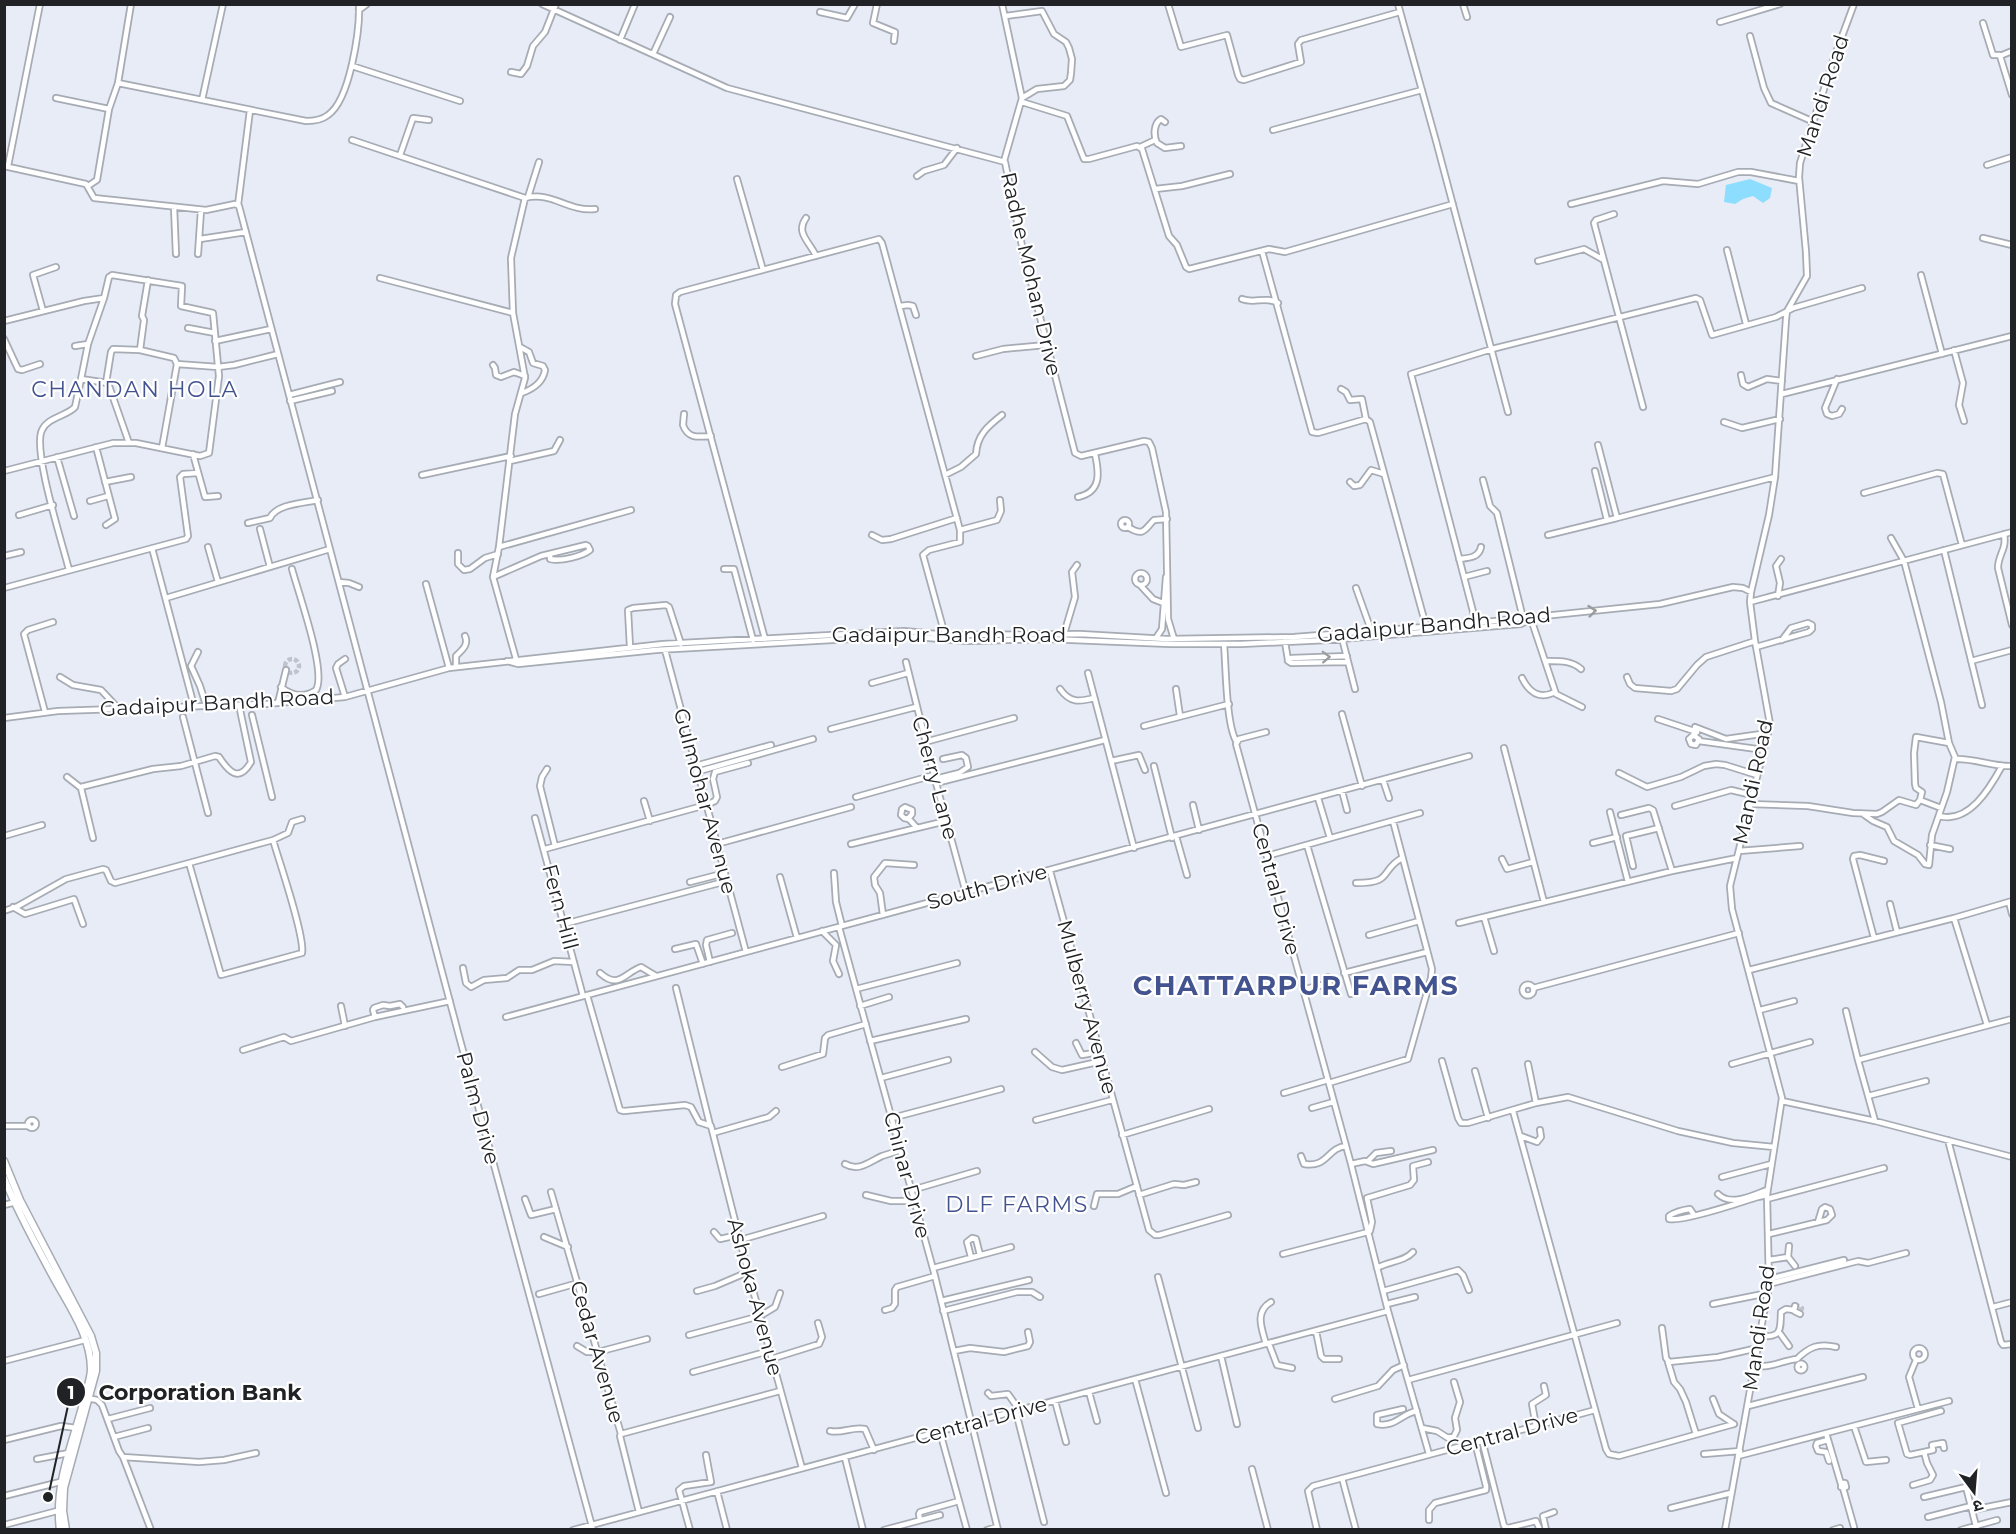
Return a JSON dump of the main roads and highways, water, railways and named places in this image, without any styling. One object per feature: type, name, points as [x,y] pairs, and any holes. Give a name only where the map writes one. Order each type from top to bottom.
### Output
[{"type":"main road","points":[[4,1161],[18,1201],[90,1354],[91,1371],[87,1398],[64,1488],[63,1511],[66,1530]]},
{"type":"main road","points":[[4,1178],[91,1336],[96,1353],[96,1371],[60,1482],[57,1511],[60,1530]]},
{"type":"water","points":[[1750,179],[1772,188],[1770,198],[1763,203],[1753,196],[1735,204],[1724,202],[1726,185]]},
{"type":"tunnel","points":[[292,659],[297,661],[299,666],[297,671],[292,673],[287,671],[285,666],[287,661],[292,659]]},
{"type":"tunnel","points":[[1795,1306],[1802,1308],[1800,1314]]},
{"type":"place","name":"Corporation Bank","points":[[48,1497]]},
{"type":"district","name":"CHANDAN HOLA","points":[[135,389]]},
{"type":"district","name":"CHATTARPUR FARMS","points":[[1296,986]]},
{"type":"district","name":"DLF FARMS","points":[[1017,1204]]}]
